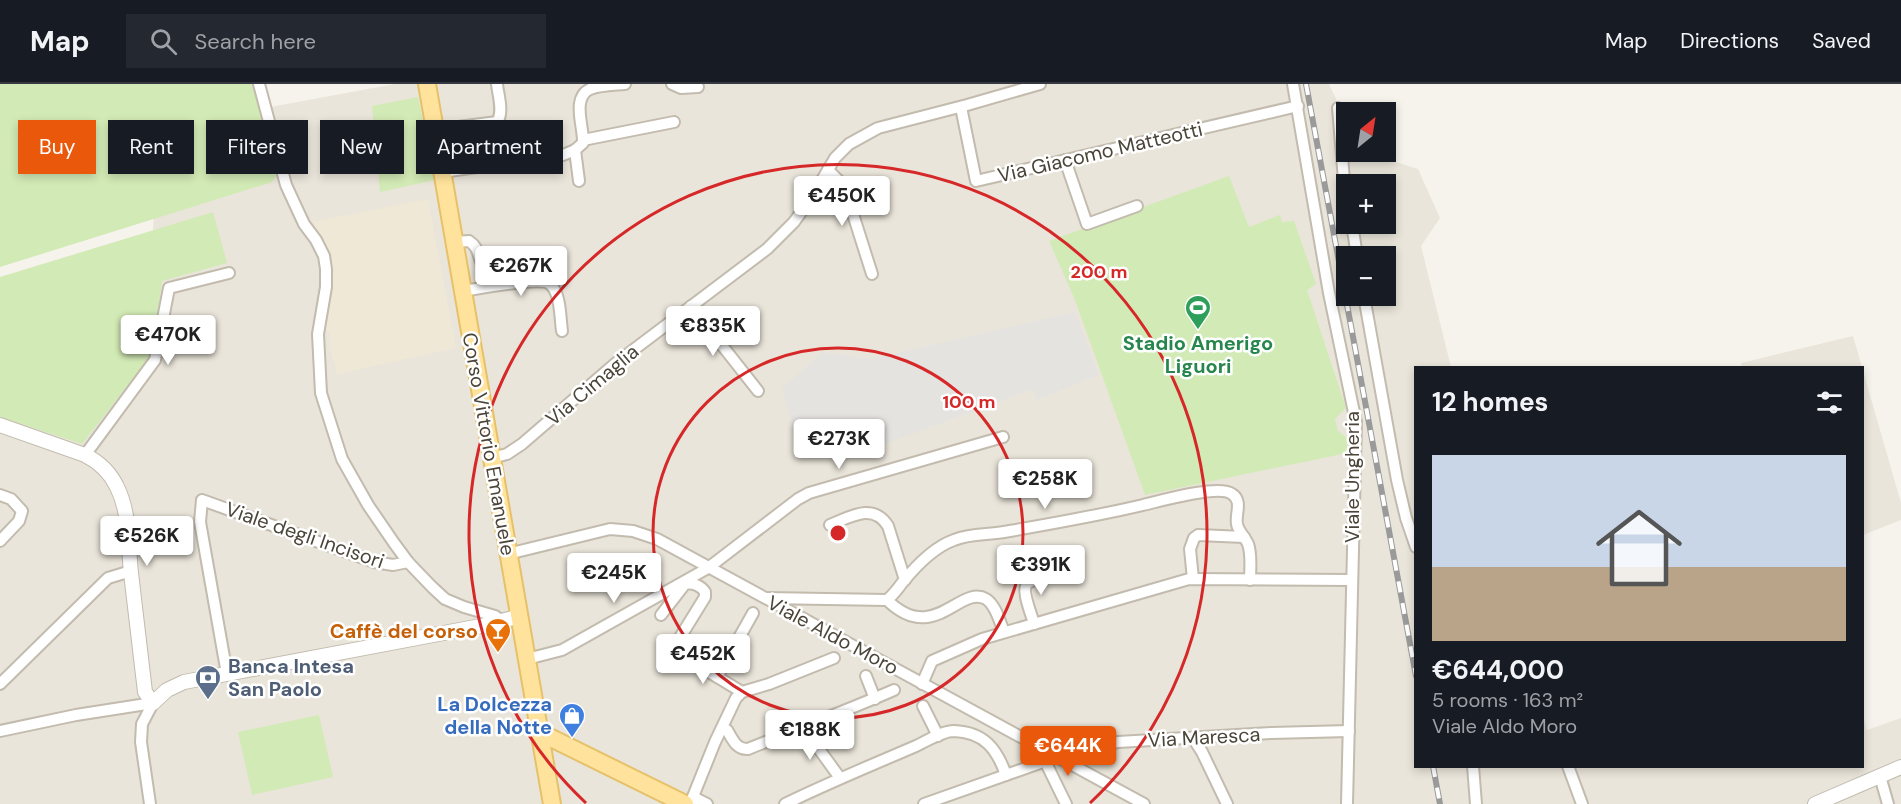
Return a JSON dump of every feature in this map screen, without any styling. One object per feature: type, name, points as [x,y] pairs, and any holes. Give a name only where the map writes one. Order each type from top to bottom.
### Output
[{"type":"main road","name":"Corso Vittorio Emanuele","points":[[427,84],[433,120]]},
{"type":"main road","name":"Corso Vittorio Emanuele","points":[[442,174],[552,804]]},
{"type":"main road","points":[[539,732],[689,802]]},
{"type":"street","points":[[259,84],[286,186],[304,224],[324,256],[326,287],[318,334],[321,393],[342,459],[368,505],[408,562],[445,599],[495,616],[502,621]]},
{"type":"street","points":[[497,84],[498,120]]},
{"type":"street","points":[[563,154],[580,147],[583,140],[579,106],[583,95],[593,88],[625,84]]},
{"type":"street","points":[[672,84],[681,88],[698,87]]},
{"type":"street","name":"Via Cimaglia","points":[[492,458],[507,454],[522,444],[616,363],[766,249],[794,222],[835,158],[849,144],[878,128],[1040,84]]},
{"type":"street","name":"Viale Ungheria","points":[[1293,84],[1329,292],[1356,422],[1347,804]]},
{"type":"street","name":"Via Giacomo Matteotti","points":[[961,107],[976,181],[1298,106]]},
{"type":"street","points":[[583,140],[674,122]]},
{"type":"street","points":[[575,150],[579,181]]},
{"type":"street","points":[[1065,160],[1087,224],[1137,206]]},
{"type":"street","points":[[828,170],[841,183],[846,192],[872,274]]},
{"type":"street","points":[[454,242],[469,240],[477,248],[482,265],[491,269],[541,269]]},
{"type":"street","points":[[86,455],[155,360],[169,288],[229,273]]},
{"type":"street","points":[[462,291],[530,281],[548,283],[552,285],[557,298],[562,331]]},
{"type":"street","points":[[692,306],[758,391]]},
{"type":"street","points":[[1366,306],[1397,480],[1414,541]]},
{"type":"street","points":[[0,425],[86,455],[109,472],[117,486],[127,520],[146,692],[153,703]]},
{"type":"street","points":[[527,659],[562,650],[708,568],[809,493],[1003,437]]},
{"type":"street","points":[[764,598],[886,600],[894,595],[905,580],[939,548],[954,539],[1130,508],[1200,492],[1224,491],[1231,492],[1237,498],[1237,524],[1251,554],[1250,580]]},
{"type":"street","points":[[0,495],[11,499],[22,511],[19,521],[0,541]]},
{"type":"street","name":"Viale degli Incisori","points":[[227,674],[200,522],[202,500],[374,562],[393,565],[408,562]]},
{"type":"street","points":[[831,525],[867,512],[884,519],[905,580]]},
{"type":"street","name":"Viale Aldo Moro","points":[[508,554],[610,529],[633,531],[657,539],[1144,804]]},
{"type":"street","points":[[1193,579],[1190,549],[1194,538],[1198,535],[1244,537]]},
{"type":"street","points":[[0,684],[108,578],[131,571]]},
{"type":"street","points":[[1034,624],[1025,586],[1029,582],[1056,574]]},
{"type":"street","points":[[922,684],[932,661],[982,639],[1193,579],[1352,580]]},
{"type":"street","points":[[661,615],[685,584],[693,584],[702,588],[705,597],[675,647],[678,654],[742,692]]},
{"type":"street","points":[[886,600],[903,612],[922,618],[941,614],[970,598],[980,597],[987,600],[993,608],[1004,632]]},
{"type":"street","points":[[717,677],[753,613]]},
{"type":"street","points":[[150,804],[141,742],[142,724],[153,703],[167,690],[184,682],[520,616]]},
{"type":"street","points":[[707,804],[689,802],[736,698],[742,692],[769,684],[834,658]]},
{"type":"street","points":[[866,676],[875,699]]},
{"type":"street","points":[[727,730],[737,747],[742,750],[748,749],[894,690]]},
{"type":"street","points":[[0,731],[76,715],[153,703]]},
{"type":"street","points":[[923,706],[938,736]]},
{"type":"street","points":[[803,727],[840,778]]},
{"type":"street","points":[[785,804],[952,731],[975,735],[991,746],[1000,757],[1006,775]]},
{"type":"street","name":"Via Maresca","points":[[924,804],[1057,757],[1118,742],[1350,731]]},
{"type":"street","points":[[1193,738],[1227,804]]},
{"type":"street","points":[[1046,761],[1066,804]]},
{"type":"street","points":[[1815,804],[1901,767]]},
{"type":"street","points":[[1473,768],[1476,804]]},
{"type":"street","points":[[1569,768],[1582,804]]},
{"type":"street","points":[[1880,776],[1888,804]]},
{"type":"shaded area","points":[[395,84],[1329,84],[1338,102],[1336,162],[1396,162],[1418,169],[1440,218],[1421,246],[1451,366],[1414,366],[1414,768],[1864,768],[1864,720],[1867,730],[1901,718],[1901,804],[0,804],[0,405],[145,348],[154,214],[206,160],[206,174],[308,174],[308,120],[244,120],[254,110]]},
{"type":"shaded area","points":[[428,199],[456,348],[337,374],[331,351],[330,332],[326,330],[333,277],[332,257],[312,222]]},
{"type":"shaded area","points":[[1075,312],[1099,375],[1037,400],[1033,389],[861,453],[818,428],[795,436],[782,388],[823,352],[871,359]]},
{"type":"shaded area","points":[[1853,336],[1862,366],[1742,366],[1741,363]]},
{"type":"shaded area","points":[[1864,374],[1901,503],[1901,520],[1864,535]]},
{"type":"green space","points":[[0,84],[255,84],[264,120],[206,120],[206,174],[277,174],[272,182],[0,267]]},
{"type":"green space","points":[[418,97],[423,120],[416,120],[416,174],[434,174],[435,180],[380,192],[378,174],[404,174],[404,120],[373,120],[372,106]]},
{"type":"green space","name":"Stadio Amerigo Liguori","points":[[1229,176],[1249,227],[1280,215],[1282,222],[1294,221],[1316,284],[1307,290],[1346,408],[1335,419],[1338,431],[1347,438],[1347,453],[1145,495],[1075,300],[1049,241]]},
{"type":"green space","points":[[213,212],[227,263],[162,281],[152,354],[82,444],[0,417],[0,277]]},
{"type":"green space","points":[[319,715],[333,777],[252,795],[238,732]]},
{"type":"railway","points":[[1306,84],[1414,665]]},
{"type":"railway","points":[[1433,768],[1440,804]]},
{"type":"place","name":"Stadio Amerigo Liguori","points":[[1198,331]]},
{"type":"place","name":"Caffè del corso","points":[[498,654]]},
{"type":"place","name":"Banca Intesa San Paolo","points":[[208,701]]},
{"type":"place","name":"La Dolcezza della Notte","points":[[572,739]]}]
